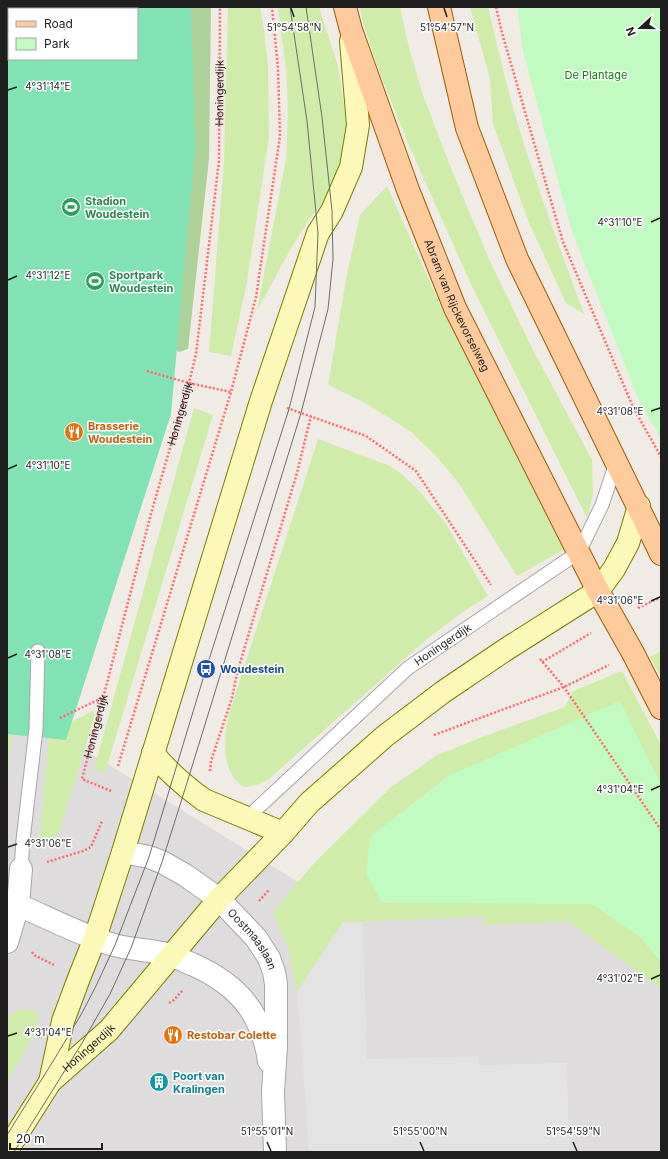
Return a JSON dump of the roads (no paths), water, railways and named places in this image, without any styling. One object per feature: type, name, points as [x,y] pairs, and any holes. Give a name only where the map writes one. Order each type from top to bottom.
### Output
[{"type":"main road","name":"Abram van Rijckevorselweg","points":[[346,7],[351,30],[408,190],[455,308],[598,591],[661,708]]},
{"type":"main road","points":[[439,7],[467,128],[517,259],[616,463],[639,506],[661,554]]},
{"type":"street","name":"Honingerdijk","points":[[50,1082],[63,1021],[96,938],[124,852],[261,401],[318,233],[332,211],[351,167],[358,125],[351,30]]},
{"type":"street","name":"Honingerdijk","points":[[7,1150],[50,1082],[109,1030],[219,899],[283,833],[309,803],[385,736],[443,692],[598,591],[614,570],[628,543],[639,506]]},
{"type":"street","points":[[153,753],[160,762],[204,800],[283,833]]},
{"type":"street","name":"Oostmaaslaan","points":[[124,852],[149,857],[162,862],[185,875],[219,899],[256,938],[269,958],[276,984],[276,1046],[273,1092],[275,1152]]},
{"type":"street","points":[[7,942],[18,905],[22,869]]},
{"type":"street","points":[[18,905],[96,938]]},
{"type":"street","name":"Oostmaaslaan","points":[[96,938],[115,945],[172,956],[222,980],[238,992],[250,1009],[267,1047],[273,1092]]},
{"type":"lane","name":"Honingerdijk","points":[[247,818],[408,668],[578,552],[602,505],[616,463]]},
{"type":"lane","points":[[22,869],[23,840],[36,729],[38,651]]},
{"type":"tram line","points":[[7,1135],[82,1013],[96,986],[115,945],[149,857],[206,669],[289,409],[315,307],[318,233],[307,121],[290,7]]},
{"type":"tram line","points":[[14,1152],[82,1043],[110,994],[131,948],[162,862],[301,413],[328,309],[333,259],[332,211],[322,117],[306,7]]},
{"type":"place","name":"Stadion Woudestein","points":[[71,207]]},
{"type":"place","name":"Sportpark Woudestein","points":[[95,281]]},
{"type":"place","name":"Brasserie Woudestein","points":[[74,432]]},
{"type":"place","name":"Woudestein","points":[[206,669]]},
{"type":"place","name":"Restobar Colette","points":[[173,1035]]},
{"type":"place","name":"Poort van Kralingen","points":[[159,1082]]},
{"type":"park label","name":"De Plantage","points":[[596,75]]}]
